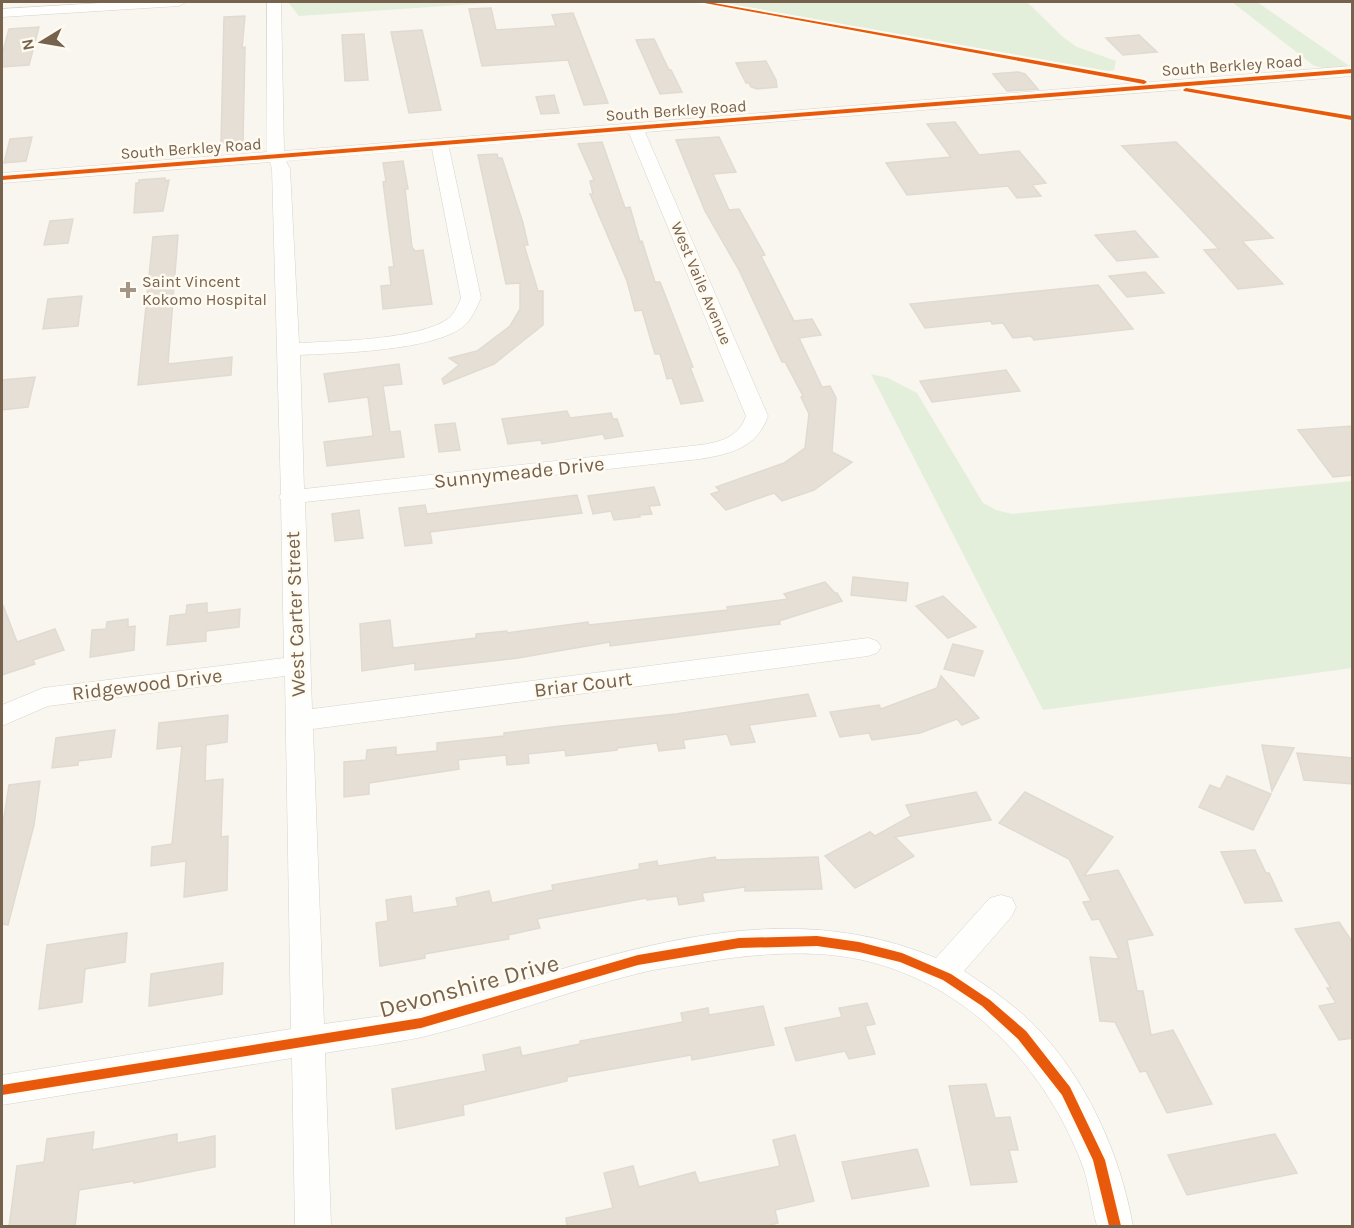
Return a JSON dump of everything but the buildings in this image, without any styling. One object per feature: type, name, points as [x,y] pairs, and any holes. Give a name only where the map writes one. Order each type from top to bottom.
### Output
[{"type":"street","points":[[2,13],[179,2]]},
{"type":"street","name":"West Carter Street","points":[[274,2],[276,156],[281,169],[289,350],[291,497],[313,1227]]},
{"type":"street","name":"South Berkley Road","points":[[2,178],[1353,71]]},
{"type":"street","name":"West Vaile Avenue","points":[[635,128],[757,416],[754,428],[746,438]]},
{"type":"street","points":[[289,350],[410,339],[440,331],[454,324],[462,316],[471,298],[439,142]]},
{"type":"street","name":"Sunnymeade Drive","points":[[291,497],[700,452],[722,448],[746,438]]},
{"type":"street","name":"Briar Court","points":[[298,721],[868,647]]},
{"type":"street","name":"Ridgewood Drive","points":[[2,716],[43,697],[66,693],[297,665]]},
{"type":"street","points":[[941,975],[1001,907]]},
{"type":"street","name":"Devonshire Drive","points":[[2,1090],[421,1023],[638,960],[740,944],[817,941],[902,958],[941,975],[986,1003],[1022,1035],[1066,1091],[1099,1160],[1115,1227]]},
{"type":"green space","points":[[288,2],[503,2],[299,16]]},
{"type":"green space","points":[[719,2],[1027,2],[1063,37],[1077,47],[1116,61],[1114,70],[1108,71]]},
{"type":"green space","points":[[1232,2],[1257,2],[1348,65],[1331,70],[1313,65]]},
{"type":"green space","points":[[871,374],[888,378],[917,393],[983,503],[996,510],[1012,514],[1352,481],[1352,668],[1043,710]]},
{"type":"cycle path","points":[[702,2],[1144,82]]},
{"type":"cycle path","points":[[2,178],[1352,71]]},
{"type":"cycle path","points":[[1186,90],[1352,118]]},
{"type":"cycle path","points":[[2,1090],[421,1023],[638,960],[739,943],[817,941],[859,947],[902,958],[947,977],[986,1003],[1022,1035],[1066,1091],[1099,1160],[1115,1226]]},
{"type":"place","name":"Saint Vincent Kokomo Hospital","points":[[128,290]]}]
